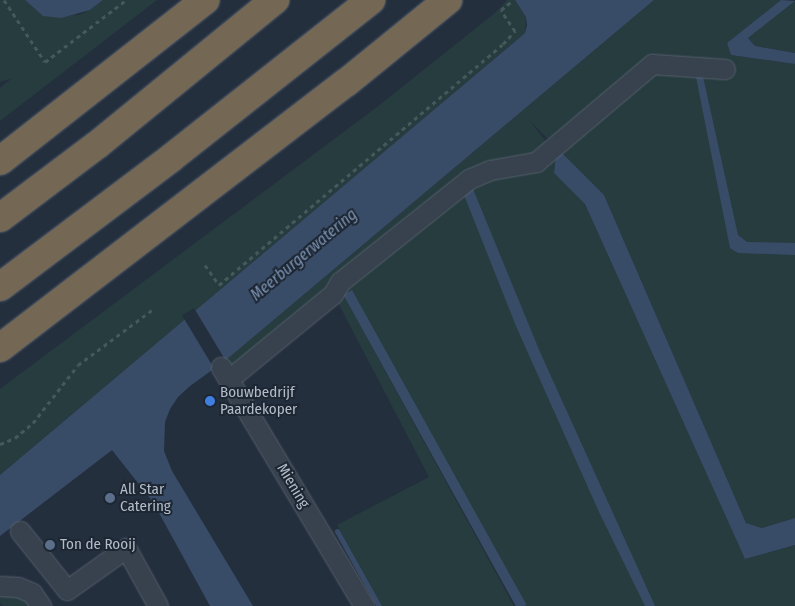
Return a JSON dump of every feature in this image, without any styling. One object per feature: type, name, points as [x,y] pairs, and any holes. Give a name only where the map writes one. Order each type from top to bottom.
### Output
[{"type":"highway","points":[[0,161],[205,0]]},
{"type":"highway","points":[[0,218],[97,145],[275,0]]},
{"type":"highway","points":[[0,287],[171,158],[371,0]]},
{"type":"highway","points":[[0,348],[347,82],[448,0]]},
{"type":"street","name":"Miening","points":[[364,606],[225,373],[333,294],[340,282],[469,179],[490,170],[536,162],[652,64],[725,69]]},
{"type":"street","points":[[20,530],[67,590],[126,548],[158,606]]},
{"type":"street","points":[[0,586],[18,587],[32,593],[41,606]]},
{"type":"path","points":[[4,0],[45,62],[126,0]]},
{"type":"path","points":[[205,265],[220,285],[504,44],[515,31],[501,10],[511,2]]},
{"type":"path","points":[[0,444],[15,438],[33,423],[78,364],[152,310]]},
{"type":"green space","points":[[0,0],[25,0],[43,16],[79,15],[90,10],[103,0],[157,0],[0,121],[0,88],[12,78],[0,82]]},
{"type":"green space","points":[[507,0],[515,0],[526,17],[525,33],[0,475],[0,389],[377,107],[495,13]]},
{"type":"green space","points":[[654,0],[781,0],[727,43],[731,55],[795,64],[795,518],[762,528],[746,523],[604,195],[528,119],[556,154],[554,173],[585,204],[745,559],[795,545],[795,606],[525,606],[351,290],[344,296],[514,606],[382,606],[337,525],[429,477],[334,295],[232,369],[226,360]]},
{"type":"green space","points":[[795,1],[795,53],[755,46],[748,38]]},
{"type":"green space","points":[[0,591],[18,593],[35,606],[3,606],[0,603]]},
{"type":"water","points":[[25,0],[103,0],[90,10],[61,18],[43,16]]},
{"type":"water","name":"Meerburgerwatering","points":[[515,0],[654,0],[226,360],[190,386],[178,397],[170,409],[165,422],[164,451],[172,471],[253,606],[210,606],[153,502],[112,450],[0,536],[0,475],[525,33],[526,17]]},
{"type":"water","points":[[781,0],[795,1],[748,38],[755,46],[795,53],[795,64],[731,55],[727,43]]},
{"type":"water","points":[[695,72],[702,72],[738,235],[747,242],[795,243],[795,255],[738,253],[730,248]]},
{"type":"water","points":[[556,154],[563,154],[604,195],[746,523],[762,528],[795,518],[795,545],[745,559],[585,204],[554,173]]},
{"type":"water","points":[[473,189],[540,352],[655,606],[645,606],[599,512],[516,326],[464,195]]},
{"type":"water","points":[[352,290],[527,605],[516,606],[343,295]]},
{"type":"pier","points":[[194,308],[227,363],[215,370],[182,315]]},
{"type":"waterway","points":[[337,531],[379,606]]},
{"type":"place","name":"Bouwbedrijf Paardekoper","points":[[210,401]]},
{"type":"place","name":"All Star Catering","points":[[110,498]]},
{"type":"place","name":"Ton de Rooij","points":[[50,545]]}]
